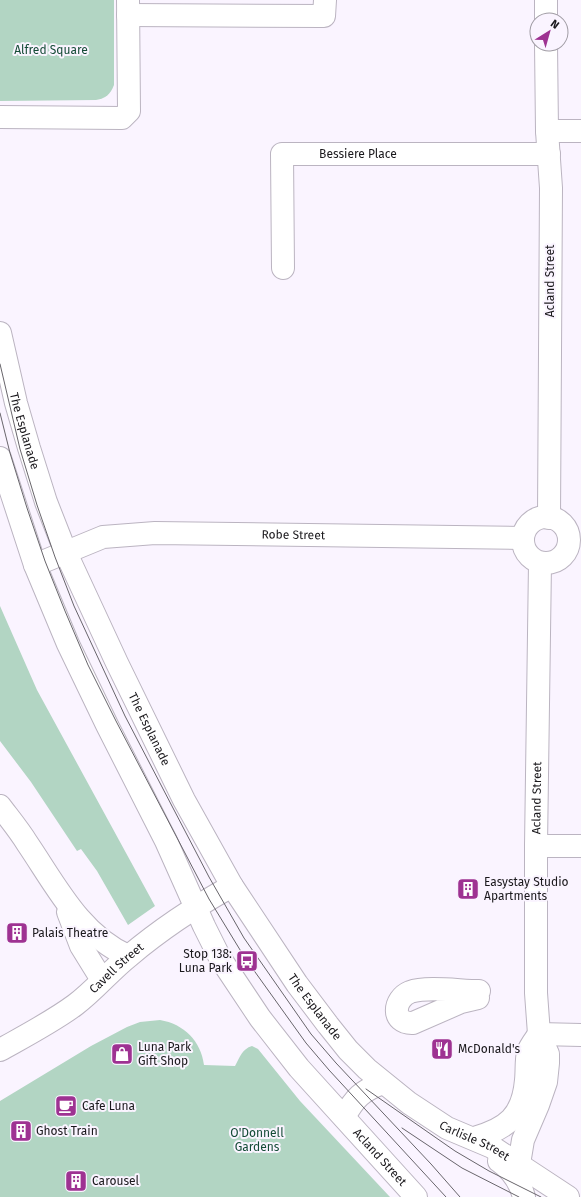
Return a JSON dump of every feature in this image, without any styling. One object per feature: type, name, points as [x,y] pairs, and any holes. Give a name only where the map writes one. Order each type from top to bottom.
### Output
[{"type":"street","points":[[0,117],[122,118],[129,111],[128,8],[324,16],[325,0]]},
{"type":"street","points":[[546,0],[546,12]]},
{"type":"street","name":"Acland Street","points":[[546,52],[547,131],[551,188],[549,518]]},
{"type":"street","points":[[547,131],[581,131]]},
{"type":"street","name":"Bessiere Place","points":[[282,268],[282,154],[549,154]]},
{"type":"street","name":"The Esplanade","points":[[0,332],[16,403],[29,448],[46,502],[66,553],[184,800],[232,886],[297,984],[328,1025],[359,1062],[383,1083]]},
{"type":"street","points":[[0,458],[35,565],[78,667],[166,841],[209,938],[220,958],[260,1018],[299,1068],[344,1117],[353,1101],[360,1094],[371,1087],[383,1083]]},
{"type":"street","points":[[549,518],[562,523],[575,542],[559,559],[547,563],[534,560],[525,550],[523,538],[525,530],[535,520],[549,518]]},
{"type":"street","name":"Robe Street","points":[[35,565],[103,538],[155,533],[523,538]]},
{"type":"street","name":"Acland Street","points":[[519,1164],[523,1140],[542,1094],[547,1070],[548,1054],[539,1034],[536,993],[536,846],[540,562]]},
{"type":"street","points":[[0,806],[27,843],[64,900],[88,928],[99,938],[128,956]]},
{"type":"street","points":[[536,846],[581,846]]},
{"type":"street","name":"Cavell Street","points":[[0,1050],[68,1010],[80,1001],[128,956],[165,928],[196,907],[232,886]]},
{"type":"street","points":[[64,900],[81,946],[102,980]]},
{"type":"street","points":[[474,1138],[492,1133],[503,1127],[516,1114],[524,1099],[528,1052],[539,1034],[581,1035]]},
{"type":"street","name":"Carlisle Street","points":[[383,1083],[409,1103],[447,1128],[485,1143],[568,1197]]},
{"type":"street","name":"Acland Street","points":[[344,1117],[416,1197]]},
{"type":"street","points":[[447,1128],[508,1167],[517,1180],[524,1197]]},
{"type":"green space","name":"Alfred Square","points":[[0,0],[114,0],[114,85],[109,94],[96,100],[0,101]]},
{"type":"green space","points":[[0,606],[37,690],[155,906],[128,925],[97,871],[81,849],[77,851],[31,782],[0,741]]},
{"type":"green space","name":"O'Donnell Gardens","points":[[160,1020],[177,1025],[190,1035],[199,1048],[204,1065],[235,1066],[246,1049],[252,1046],[258,1049],[300,1101],[390,1197],[0,1197],[0,1101],[91,1046],[127,1027],[140,1022]]},
{"type":"tram line","points":[[0,364],[20,449],[37,505],[74,606],[125,716],[209,877],[244,938],[311,1034],[460,1197]]},
{"type":"tram line","points":[[0,413],[10,453],[45,561],[88,665],[209,899],[245,958],[306,1043],[446,1197]]},
{"type":"tram line","points":[[366,1089],[455,1151],[489,1171],[541,1197]]},
{"type":"tram line","points":[[402,1128],[462,1168],[519,1197]]},
{"type":"place","name":"Easystay Studio Apartments","points":[[468,889]]},
{"type":"place","name":"Palais Theatre","points":[[17,933]]},
{"type":"place","name":"Stop 138: Luna Park","points":[[247,961]]},
{"type":"place","name":"McDonald's","points":[[442,1049]]},
{"type":"place","name":"Luna Park Gift Shop","points":[[122,1054]]},
{"type":"place","name":"Cafe Luna","points":[[66,1106]]},
{"type":"place","name":"Ghost Train","points":[[21,1131]]},
{"type":"place","name":"Carousel","points":[[76,1181]]}]
